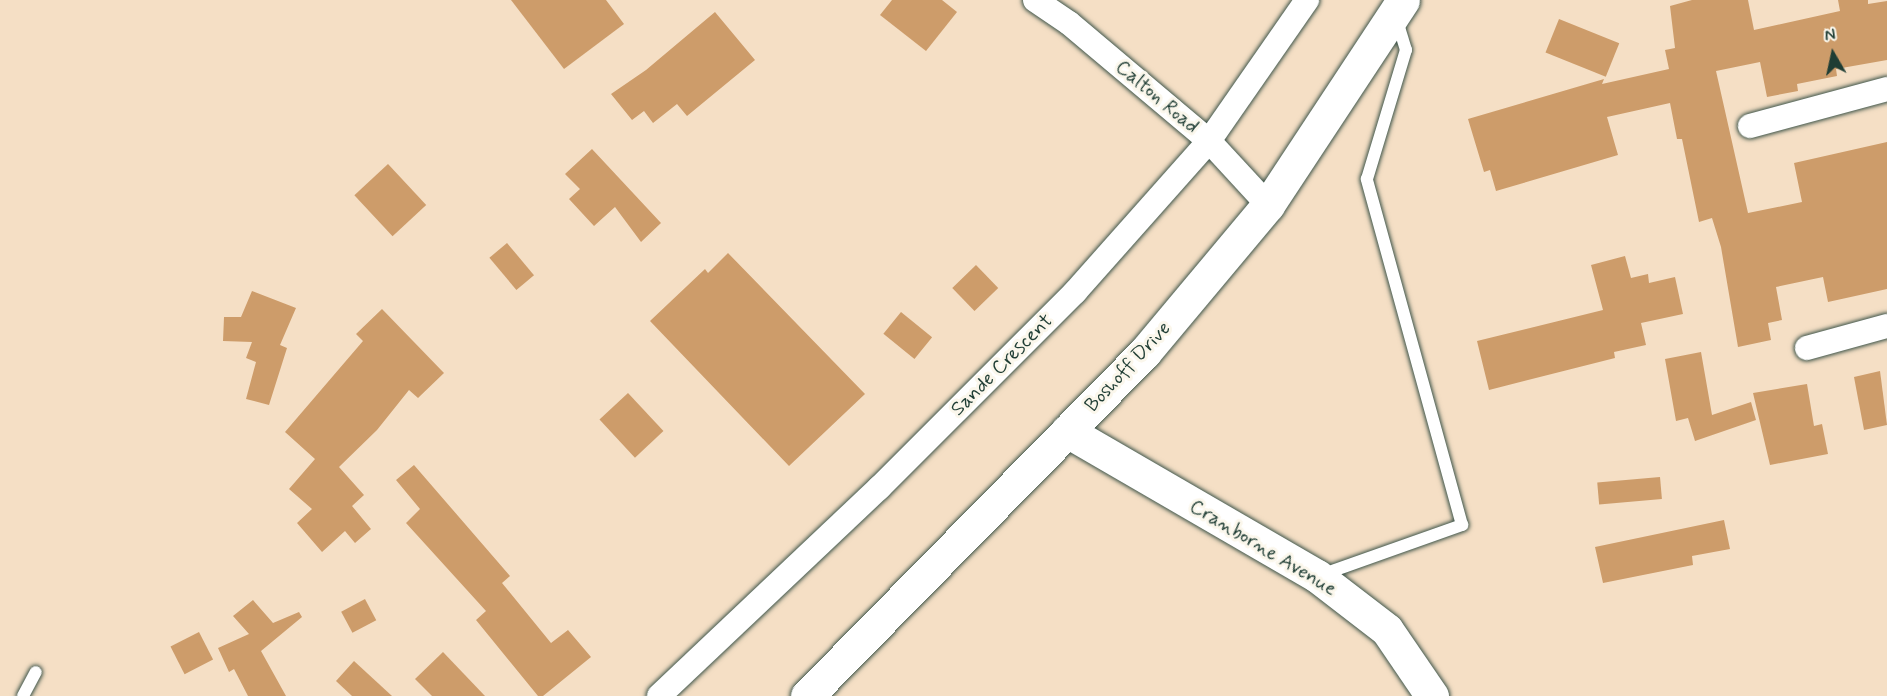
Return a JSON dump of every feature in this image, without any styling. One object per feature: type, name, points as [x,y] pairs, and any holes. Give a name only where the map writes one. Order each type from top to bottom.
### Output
[{"type":"main road","name":"Boshoff Drive","points":[[807,696],[927,578],[1145,352],[1268,205],[1399,7]]},
{"type":"main road","name":"Cranborne Avenue","points":[[1067,431],[1317,576],[1387,630],[1432,696]]},
{"type":"street","name":"Calton Road","points":[[1035,0],[1069,22],[1209,141],[1268,205]]},
{"type":"street","name":"Sande Crescent","points":[[659,696],[879,488],[1076,292],[1209,141],[1306,0]]},
{"type":"street","points":[[1750,126],[1887,89]]},
{"type":"street","points":[[1807,348],[1887,326]]},
{"type":"lane","points":[[1317,576],[1462,525],[1367,179],[1406,50],[1399,7]]},
{"type":"lane","points":[[23,696],[36,672]]},
{"type":"building","points":[[511,0],[606,0],[624,24],[564,69]]},
{"type":"building","points":[[892,0],[942,0],[957,12],[926,51],[880,15]]},
{"type":"building","points":[[1692,0],[1748,0],[1754,30],[1840,11],[1838,0],[1868,0],[1868,4],[1887,1],[1887,60],[1836,69],[1837,76],[1797,84],[1798,91],[1767,97],[1760,62],[1716,71],[1748,213],[1802,202],[1794,163],[1887,142],[1887,289],[1828,302],[1823,277],[1776,287],[1782,320],[1768,323],[1771,340],[1738,347],[1721,247],[1712,218],[1699,222],[1682,139],[1677,139],[1670,103],[1607,117],[1618,155],[1496,191],[1490,170],[1484,172],[1468,119],[1604,79],[1602,84],[1669,69],[1665,50],[1675,48],[1670,6]]},
{"type":"building","points":[[715,12],[755,60],[687,116],[677,104],[653,123],[644,111],[632,120],[611,94],[646,70]]},
{"type":"building","points":[[1559,19],[1619,43],[1606,77],[1546,52]]},
{"type":"building","points":[[592,149],[661,223],[641,242],[615,207],[594,226],[569,199],[580,189],[565,174]]},
{"type":"building","points":[[388,164],[426,205],[393,236],[354,195]]},
{"type":"building","points":[[507,243],[534,275],[516,290],[489,258]]},
{"type":"building","points":[[728,253],[865,394],[789,466],[650,321],[705,269],[708,273]]},
{"type":"building","points":[[1625,256],[1631,278],[1648,274],[1649,283],[1675,277],[1683,314],[1641,323],[1646,345],[1614,352],[1615,358],[1489,390],[1477,341],[1603,310],[1591,265]]},
{"type":"building","points":[[976,265],[998,288],[974,311],[952,288]]},
{"type":"building","points":[[252,291],[296,308],[280,345],[287,348],[269,405],[246,399],[256,362],[246,358],[252,342],[223,341],[224,317],[241,317]]},
{"type":"building","points":[[382,309],[444,373],[418,398],[409,390],[377,430],[339,467],[364,495],[352,506],[371,529],[355,543],[345,531],[322,552],[297,523],[312,509],[289,489],[315,459],[285,432],[363,341],[356,334]]},
{"type":"building","points":[[901,312],[932,337],[914,359],[883,334]]},
{"type":"building","points":[[1701,352],[1712,415],[1751,402],[1756,420],[1695,441],[1688,418],[1676,421],[1665,359]]},
{"type":"building","points":[[1880,371],[1887,425],[1864,430],[1854,377]]},
{"type":"building","points":[[1807,384],[1814,426],[1822,424],[1828,454],[1770,465],[1753,393]]},
{"type":"building","points":[[628,393],[663,431],[635,458],[599,420]]},
{"type":"building","points":[[414,465],[510,576],[502,583],[551,643],[568,630],[591,657],[543,696],[538,696],[476,620],[486,611],[406,523],[420,509],[396,480]]},
{"type":"building","points":[[1660,477],[1662,499],[1599,504],[1597,482]]},
{"type":"building","points":[[1724,520],[1730,549],[1692,556],[1693,565],[1603,583],[1595,547]]},
{"type":"building","points":[[365,599],[376,620],[352,633],[341,612]]},
{"type":"building","points":[[253,600],[273,623],[299,612],[302,617],[261,651],[286,696],[248,696],[234,669],[229,672],[218,648],[249,634],[233,616]]},
{"type":"building","points":[[199,632],[213,660],[185,674],[170,647]]},
{"type":"building","points":[[443,652],[485,696],[432,696],[415,679]]},
{"type":"building","points":[[354,661],[392,696],[352,696],[336,681]]}]
